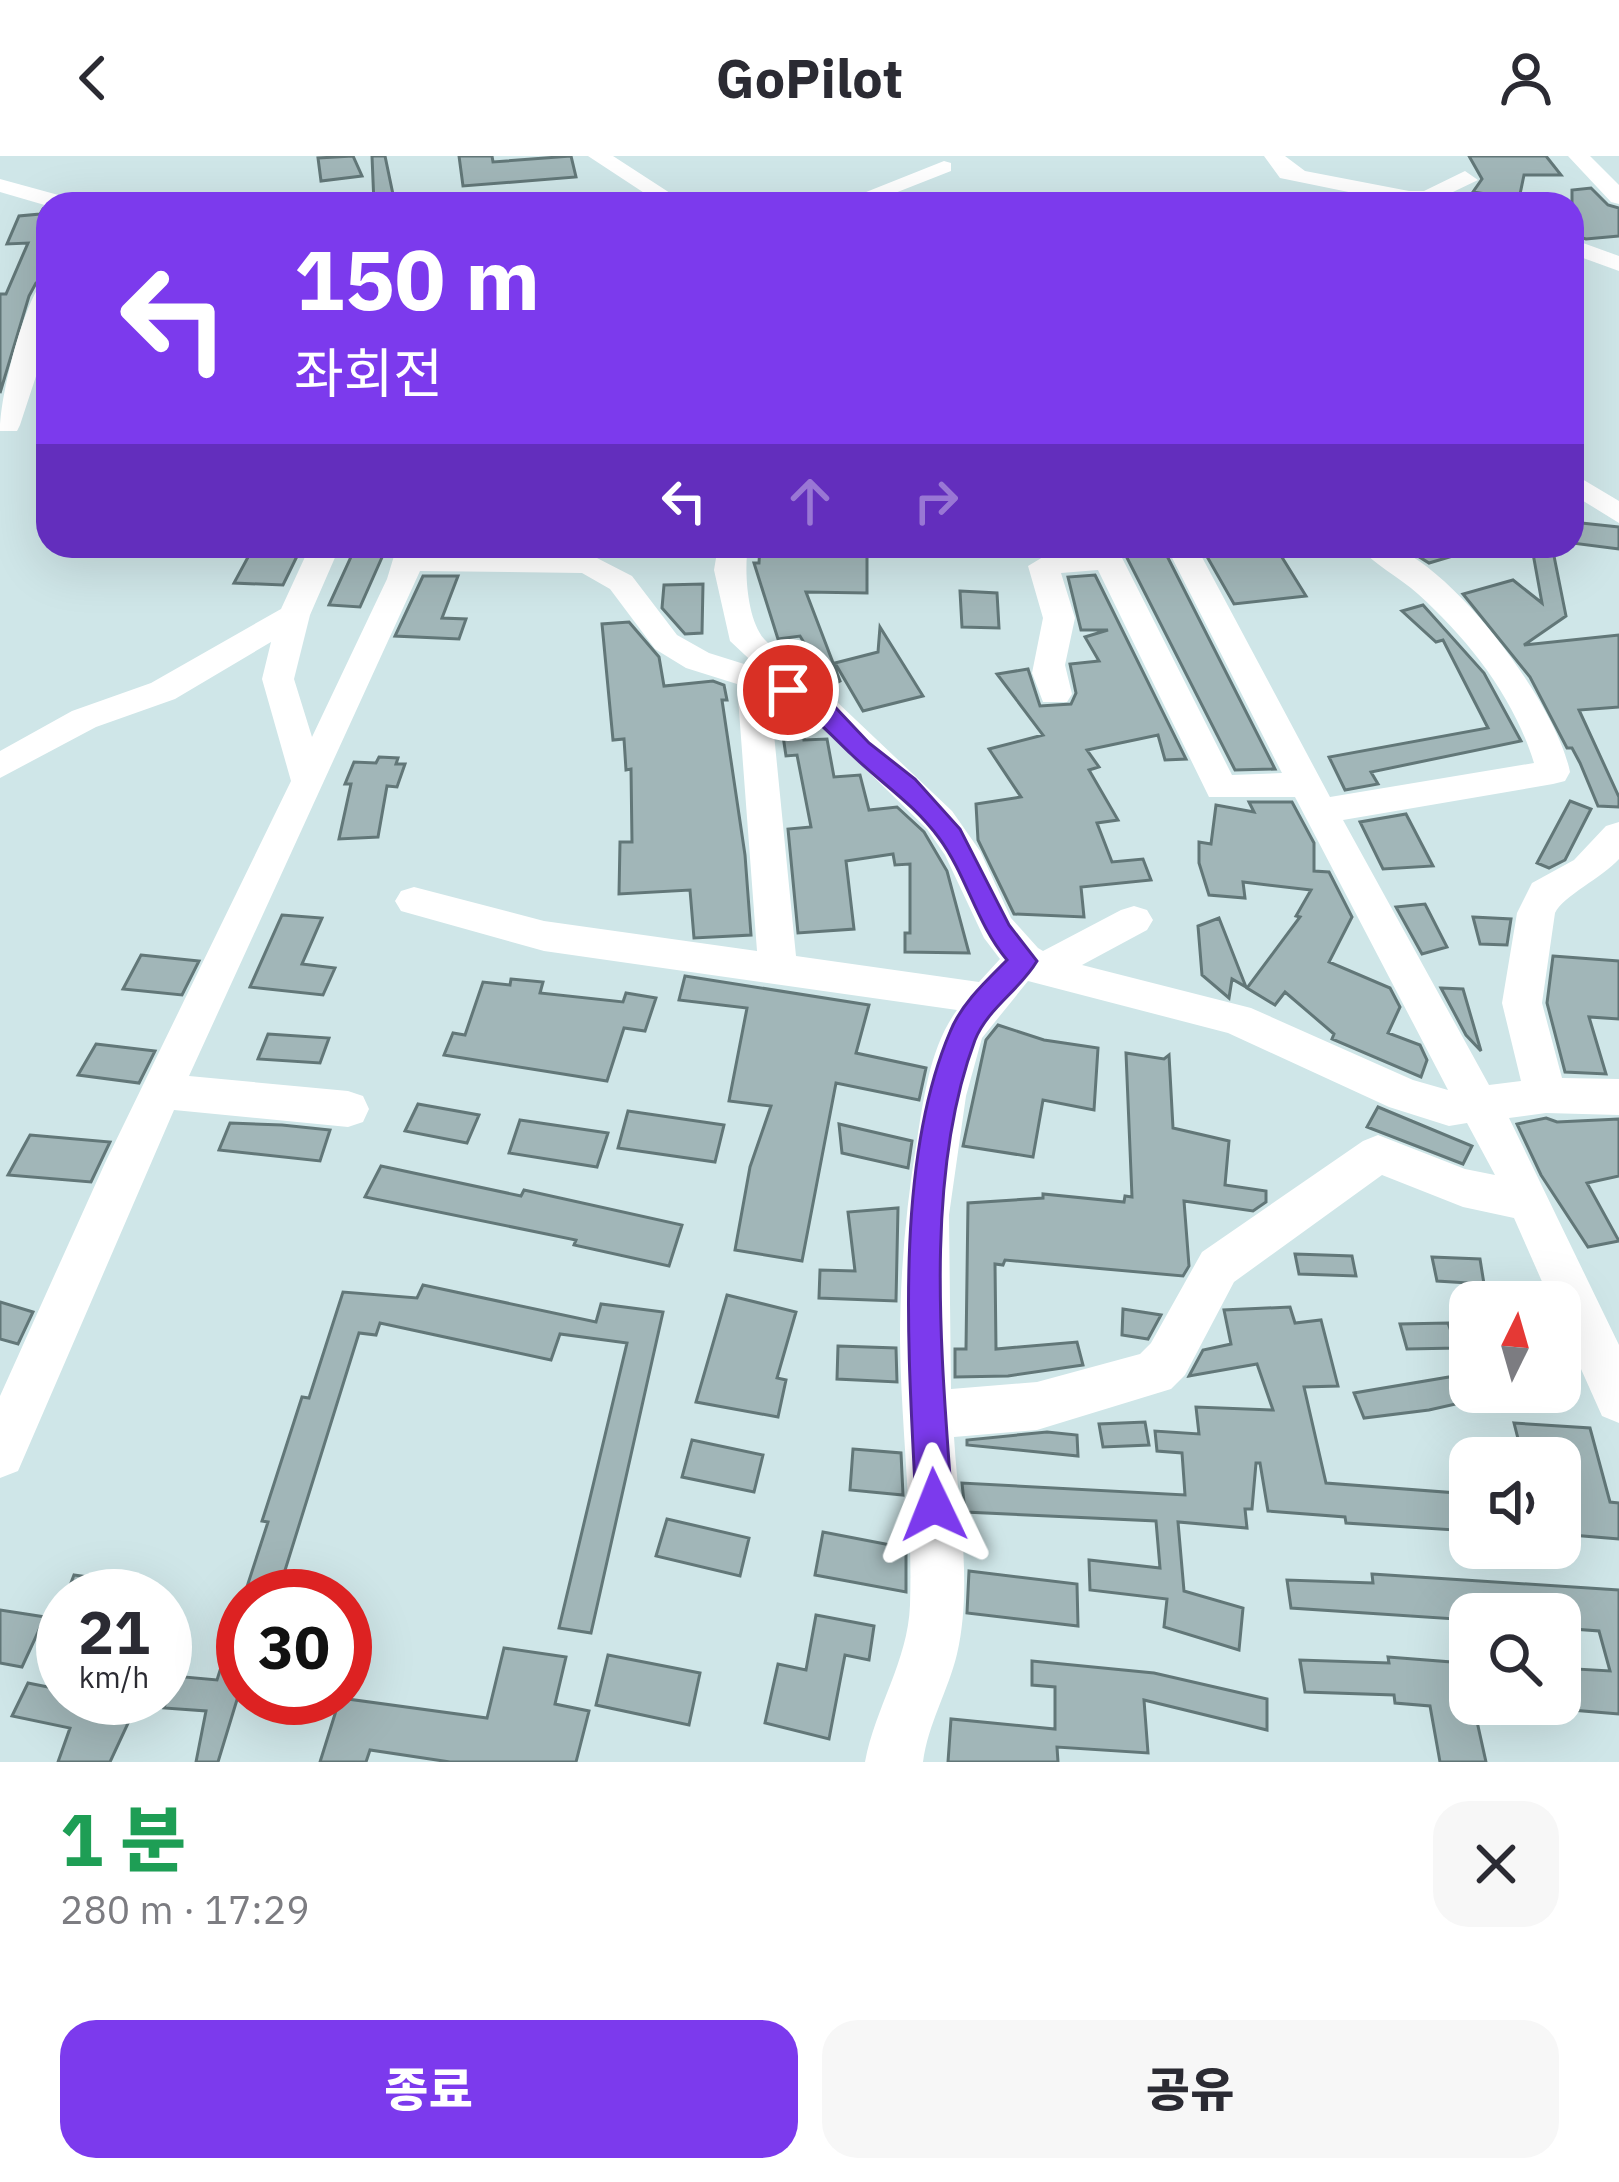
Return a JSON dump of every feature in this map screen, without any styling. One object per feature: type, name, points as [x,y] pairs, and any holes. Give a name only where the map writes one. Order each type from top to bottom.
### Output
[{"type":"street","points":[[598,156],[656,192]]},
{"type":"street","points":[[1274,156],[1288,172],[1301,177],[1388,192]]},
{"type":"street","points":[[1578,156],[1619,197]]},
{"type":"street","points":[[878,192],[944,167]]},
{"type":"street","points":[[1373,172],[1408,192]]},
{"type":"street","points":[[1446,192],[1465,177]]},
{"type":"street","points":[[0,184],[36,195]]},
{"type":"street","points":[[1584,250],[1615,261]]},
{"type":"street","points":[[11,425],[36,310]]},
{"type":"street","points":[[1584,489],[1619,514]]},
{"type":"street","points":[[309,783],[278,679],[294,615],[320,558]]},
{"type":"street","points":[[0,1453],[408,558]]},
{"type":"street","points":[[480,558],[586,564],[610,572],[630,586],[656,634],[682,654],[812,700]]},
{"type":"street","points":[[732,558],[729,570],[746,641],[860,749],[906,785],[951,835],[999,932],[1034,966],[1237,1019],[1404,1095],[1449,1108],[1546,1095],[1619,1097]]},
{"type":"street","points":[[1055,694],[1046,665],[1059,629],[1058,606],[1043,566],[1081,558]]},
{"type":"street","points":[[1107,558],[1221,788],[1314,797],[1553,772],[1513,681],[1480,634],[1392,558]]},
{"type":"street","points":[[1186,558],[1530,1202],[1619,1399]]},
{"type":"street","points":[[0,766],[85,719],[164,691],[294,615]]},
{"type":"street","points":[[753,678],[753,714],[777,913],[777,967]]},
{"type":"street","points":[[1546,1095],[1522,1003],[1536,913],[1545,893],[1587,870],[1619,836]]},
{"type":"street","points":[[414,901],[544,936],[987,999]]},
{"type":"street","points":[[894,1762],[898,1737],[929,1656],[937,1608],[924,1338],[927,1215],[945,1096],[963,1033],[987,999],[1034,966],[1134,920]]},
{"type":"street","points":[[162,1091],[348,1109]]},
{"type":"street","points":[[931,1415],[1037,1406],[1154,1373],[1168,1359],[1218,1267],[1378,1154],[1463,1188],[1530,1202]]},
{"type":"building","points":[[353,156],[362,176],[321,181],[318,158]]},
{"type":"building","points":[[372,156],[385,156],[392,192],[374,192]]},
{"type":"building","points":[[459,156],[492,156],[493,162],[571,156],[576,177],[463,186]]},
{"type":"building","points":[[1469,156],[1546,156],[1561,175],[1524,175],[1520,192],[1473,192],[1482,179]]},
{"type":"building","points":[[1591,188],[1608,205],[1619,208],[1619,236],[1584,238],[1584,192],[1572,190]]},
{"type":"building","points":[[36,214],[36,283],[0,393],[0,294],[6,294],[28,243],[7,244],[19,216]]},
{"type":"building","points":[[1584,523],[1619,527],[1619,549],[1584,545]]},
{"type":"building","points":[[248,558],[296,558],[283,585],[234,583]]},
{"type":"building","points":[[351,558],[382,558],[360,607],[329,605]]},
{"type":"building","points":[[759,558],[867,558],[867,593],[806,592],[840,681],[830,686],[800,636],[778,639],[754,563]]},
{"type":"building","points":[[1127,558],[1168,558],[1275,769],[1235,770]]},
{"type":"building","points":[[1208,558],[1282,558],[1306,596],[1234,604]]},
{"type":"building","points":[[1534,558],[1554,558],[1566,616],[1524,645],[1619,635],[1619,707],[1579,710],[1619,797],[1619,807],[1598,806],[1580,763],[1572,748],[1567,748],[1530,677],[1463,594],[1513,580],[1542,603]]},
{"type":"building","points":[[1095,575],[1186,759],[1165,760],[1158,735],[1087,750],[1099,767],[1089,770],[1118,820],[1097,823],[1112,862],[1143,859],[1151,880],[1081,887],[1084,917],[1014,914],[978,840],[976,804],[1021,797],[989,749],[1043,735],[997,674],[1028,669],[1040,706],[1071,704],[1076,693],[1070,664],[1099,661],[1085,637],[1108,630],[1081,630],[1068,577]]},
{"type":"building","points":[[423,576],[458,576],[442,618],[466,619],[459,639],[395,636]]},
{"type":"building","points":[[703,584],[702,633],[685,634],[662,608],[664,585]]},
{"type":"building","points":[[960,591],[997,593],[999,628],[962,627]]},
{"type":"building","points":[[1423,605],[1484,673],[1521,741],[1371,772],[1378,784],[1345,790],[1329,757],[1488,728],[1443,640],[1436,642],[1402,611]]},
{"type":"building","points":[[629,622],[659,657],[664,686],[713,681],[724,685],[751,935],[694,938],[690,890],[619,894],[620,842],[632,842],[631,769],[626,770],[624,739],[613,740],[602,624]]},
{"type":"building","points":[[880,627],[923,696],[863,711],[835,663],[878,652]]},
{"type":"building","points":[[779,709],[803,715],[804,740],[827,739],[834,777],[860,775],[869,810],[897,807],[924,832],[947,871],[969,953],[905,952],[905,933],[910,933],[910,864],[895,865],[893,854],[846,861],[854,929],[798,933],[788,829],[811,827],[797,755],[786,756]]},
{"type":"building","points":[[379,757],[398,758],[396,764],[405,764],[397,787],[387,786],[378,837],[339,839],[351,784],[345,784],[354,762],[376,763]]},
{"type":"building","points":[[1570,801],[1591,809],[1565,860],[1549,868],[1537,863]]},
{"type":"building","points":[[1249,802],[1292,802],[1314,843],[1314,871],[1329,872],[1352,917],[1329,962],[1390,988],[1400,1007],[1388,1033],[1420,1045],[1427,1060],[1421,1077],[1332,1039],[1334,1034],[1285,992],[1275,1005],[1247,988],[1300,917],[1296,916],[1311,890],[1243,882],[1245,898],[1209,895],[1199,863],[1199,842],[1211,844],[1216,805],[1254,812]]},
{"type":"building","points":[[1406,814],[1433,866],[1383,869],[1360,822]]},
{"type":"building","points":[[1425,904],[1447,947],[1422,954],[1396,907]]},
{"type":"building","points":[[282,915],[322,918],[302,964],[335,968],[323,995],[250,987]]},
{"type":"building","points":[[1473,917],[1511,919],[1507,945],[1480,944]]},
{"type":"building","points":[[1219,918],[1246,987],[1232,979],[1229,998],[1202,975],[1198,926]]},
{"type":"building","points":[[141,955],[199,961],[182,995],[123,989]]},
{"type":"building","points":[[1553,956],[1619,961],[1619,1019],[1589,1017],[1606,1074],[1565,1072],[1547,1003]]},
{"type":"building","points":[[685,976],[869,1005],[856,1053],[926,1068],[919,1100],[836,1083],[802,1261],[735,1250],[750,1167],[771,1106],[729,1101],[747,1008],[679,1000]]},
{"type":"building","points":[[511,979],[543,982],[540,993],[623,1002],[626,993],[656,998],[645,1031],[624,1028],[607,1081],[444,1055],[453,1033],[465,1035],[483,982],[510,985]]},
{"type":"building","points":[[1441,988],[1463,989],[1481,1051],[1466,1035]]},
{"type":"building","points":[[998,1025],[1044,1040],[1098,1048],[1094,1110],[1043,1100],[1033,1157],[963,1146],[986,1040]]},
{"type":"building","points":[[268,1034],[329,1038],[320,1063],[258,1059]]},
{"type":"building","points":[[96,1044],[155,1051],[139,1083],[78,1075]]},
{"type":"building","points":[[1126,1053],[1164,1059],[1169,1055],[1173,1128],[1229,1141],[1225,1185],[1266,1191],[1266,1202],[1253,1211],[1184,1201],[1189,1266],[1183,1276],[1005,1260],[1003,1265],[995,1264],[996,1349],[1077,1342],[1083,1365],[1008,1376],[955,1377],[955,1349],[966,1349],[968,1203],[1043,1198],[1043,1194],[1124,1202],[1125,1196],[1132,1197]]},
{"type":"building","points":[[418,1104],[479,1115],[467,1143],[405,1131]]},
{"type":"building","points":[[1378,1107],[1472,1146],[1463,1164],[1367,1127]]},
{"type":"building","points":[[628,1111],[724,1125],[715,1162],[618,1148]]},
{"type":"building","points":[[1546,1118],[1557,1122],[1619,1119],[1619,1176],[1587,1183],[1619,1241],[1588,1247],[1541,1175],[1517,1124]]},
{"type":"building","points":[[520,1120],[608,1133],[597,1167],[509,1153]]},
{"type":"building","points":[[230,1123],[330,1130],[320,1161],[219,1150]]},
{"type":"building","points":[[839,1124],[912,1141],[908,1168],[842,1153]]},
{"type":"building","points":[[30,1135],[110,1142],[91,1182],[8,1175]]},
{"type":"building","points":[[381,1166],[521,1196],[524,1190],[682,1225],[669,1266],[574,1245],[576,1240],[365,1197]]},
{"type":"building","points":[[898,1208],[896,1301],[819,1298],[820,1270],[855,1271],[848,1212]]},
{"type":"building","points":[[1295,1254],[1352,1256],[1356,1276],[1299,1274]]},
{"type":"building","points":[[1432,1257],[1480,1259],[1484,1281],[1437,1281]]},
{"type":"building","points":[[423,1285],[596,1322],[601,1304],[663,1312],[591,1633],[559,1628],[627,1343],[560,1334],[551,1360],[380,1323],[376,1335],[359,1333],[285,1569],[253,1569],[268,1522],[262,1521],[302,1397],[309,1398],[343,1292],[417,1298]]},
{"type":"building","points":[[727,1295],[796,1312],[777,1378],[786,1380],[778,1417],[696,1402]]},
{"type":"building","points":[[0,1302],[33,1312],[18,1344],[0,1339]]},
{"type":"building","points":[[1290,1307],[1295,1323],[1321,1320],[1338,1386],[1304,1387],[1326,1483],[1449,1492],[1449,1530],[1346,1523],[1345,1517],[1268,1511],[1260,1463],[1256,1463],[1252,1509],[1245,1509],[1247,1528],[1178,1522],[1184,1591],[1243,1608],[1239,1650],[1164,1627],[1167,1599],[1090,1590],[1089,1560],[1160,1568],[1156,1521],[965,1512],[962,1483],[1185,1495],[1182,1453],[1157,1451],[1155,1431],[1199,1434],[1196,1407],[1273,1410],[1257,1364],[1189,1376],[1203,1350],[1231,1344],[1224,1310]]},
{"type":"building","points":[[1123,1309],[1161,1315],[1148,1339],[1122,1335]]},
{"type":"building","points":[[1448,1323],[1449,1348],[1407,1349],[1400,1324]]},
{"type":"building","points":[[838,1346],[896,1348],[897,1382],[837,1379]]},
{"type":"building","points":[[1449,1377],[1449,1406],[1429,1410],[1364,1418],[1354,1393]]},
{"type":"building","points":[[1145,1422],[1149,1445],[1103,1447],[1099,1424]]},
{"type":"building","points":[[1514,1423],[1590,1428],[1610,1502],[1619,1503],[1619,1539],[1581,1536],[1581,1437],[1518,1437]]},
{"type":"building","points":[[1047,1432],[1077,1435],[1078,1456],[967,1445],[967,1440]]},
{"type":"building","points":[[692,1440],[763,1455],[754,1492],[682,1477]]},
{"type":"building","points":[[853,1449],[901,1453],[903,1495],[850,1490]]},
{"type":"building","points":[[667,1519],[749,1538],[740,1576],[656,1556]]},
{"type":"building","points":[[823,1532],[906,1548],[906,1592],[815,1575]]},
{"type":"building","points":[[969,1571],[1077,1584],[1078,1626],[967,1613]]},
{"type":"building","points":[[1372,1574],[1619,1590],[1619,1714],[1581,1711],[1581,1669],[1610,1671],[1599,1631],[1581,1630],[1581,1593],[1449,1593],[1449,1619],[1291,1608],[1287,1580],[1373,1583]]},
{"type":"building","points":[[0,1610],[36,1616],[36,1637],[22,1667],[0,1663]]},
{"type":"building","points":[[816,1615],[874,1626],[869,1660],[845,1655],[829,1739],[765,1723],[778,1664],[806,1670]]},
{"type":"building","points":[[504,1648],[566,1657],[555,1704],[589,1711],[576,1762],[450,1762],[370,1750],[366,1762],[320,1762],[332,1725],[372,1725],[372,1702],[487,1718]]},
{"type":"building","points":[[608,1655],[700,1673],[689,1725],[596,1705]]},
{"type":"building","points":[[1388,1657],[1449,1662],[1449,1725],[1478,1725],[1486,1762],[1440,1762],[1430,1706],[1395,1703],[1394,1695],[1305,1692],[1300,1660],[1389,1663]]},
{"type":"building","points":[[1032,1661],[1154,1673],[1267,1699],[1267,1730],[1144,1700],[1148,1753],[1057,1747],[1058,1762],[948,1762],[951,1719],[1055,1729],[1055,1687],[1032,1685]]},
{"type":"building","points":[[192,1678],[216,1680],[216,1725],[229,1725],[218,1762],[196,1762],[206,1711],[192,1710]]},
{"type":"building","points":[[28,1683],[36,1685],[36,1721],[12,1716]]},
{"type":"building","points":[[56,1725],[127,1725],[110,1762],[58,1762],[70,1728]]},
{"type":"route","points":[[788,690],[826,712],[860,749],[906,785],[951,835],[999,932],[1023,961],[963,1033],[945,1096],[927,1215],[924,1338],[934,1505]]}]
